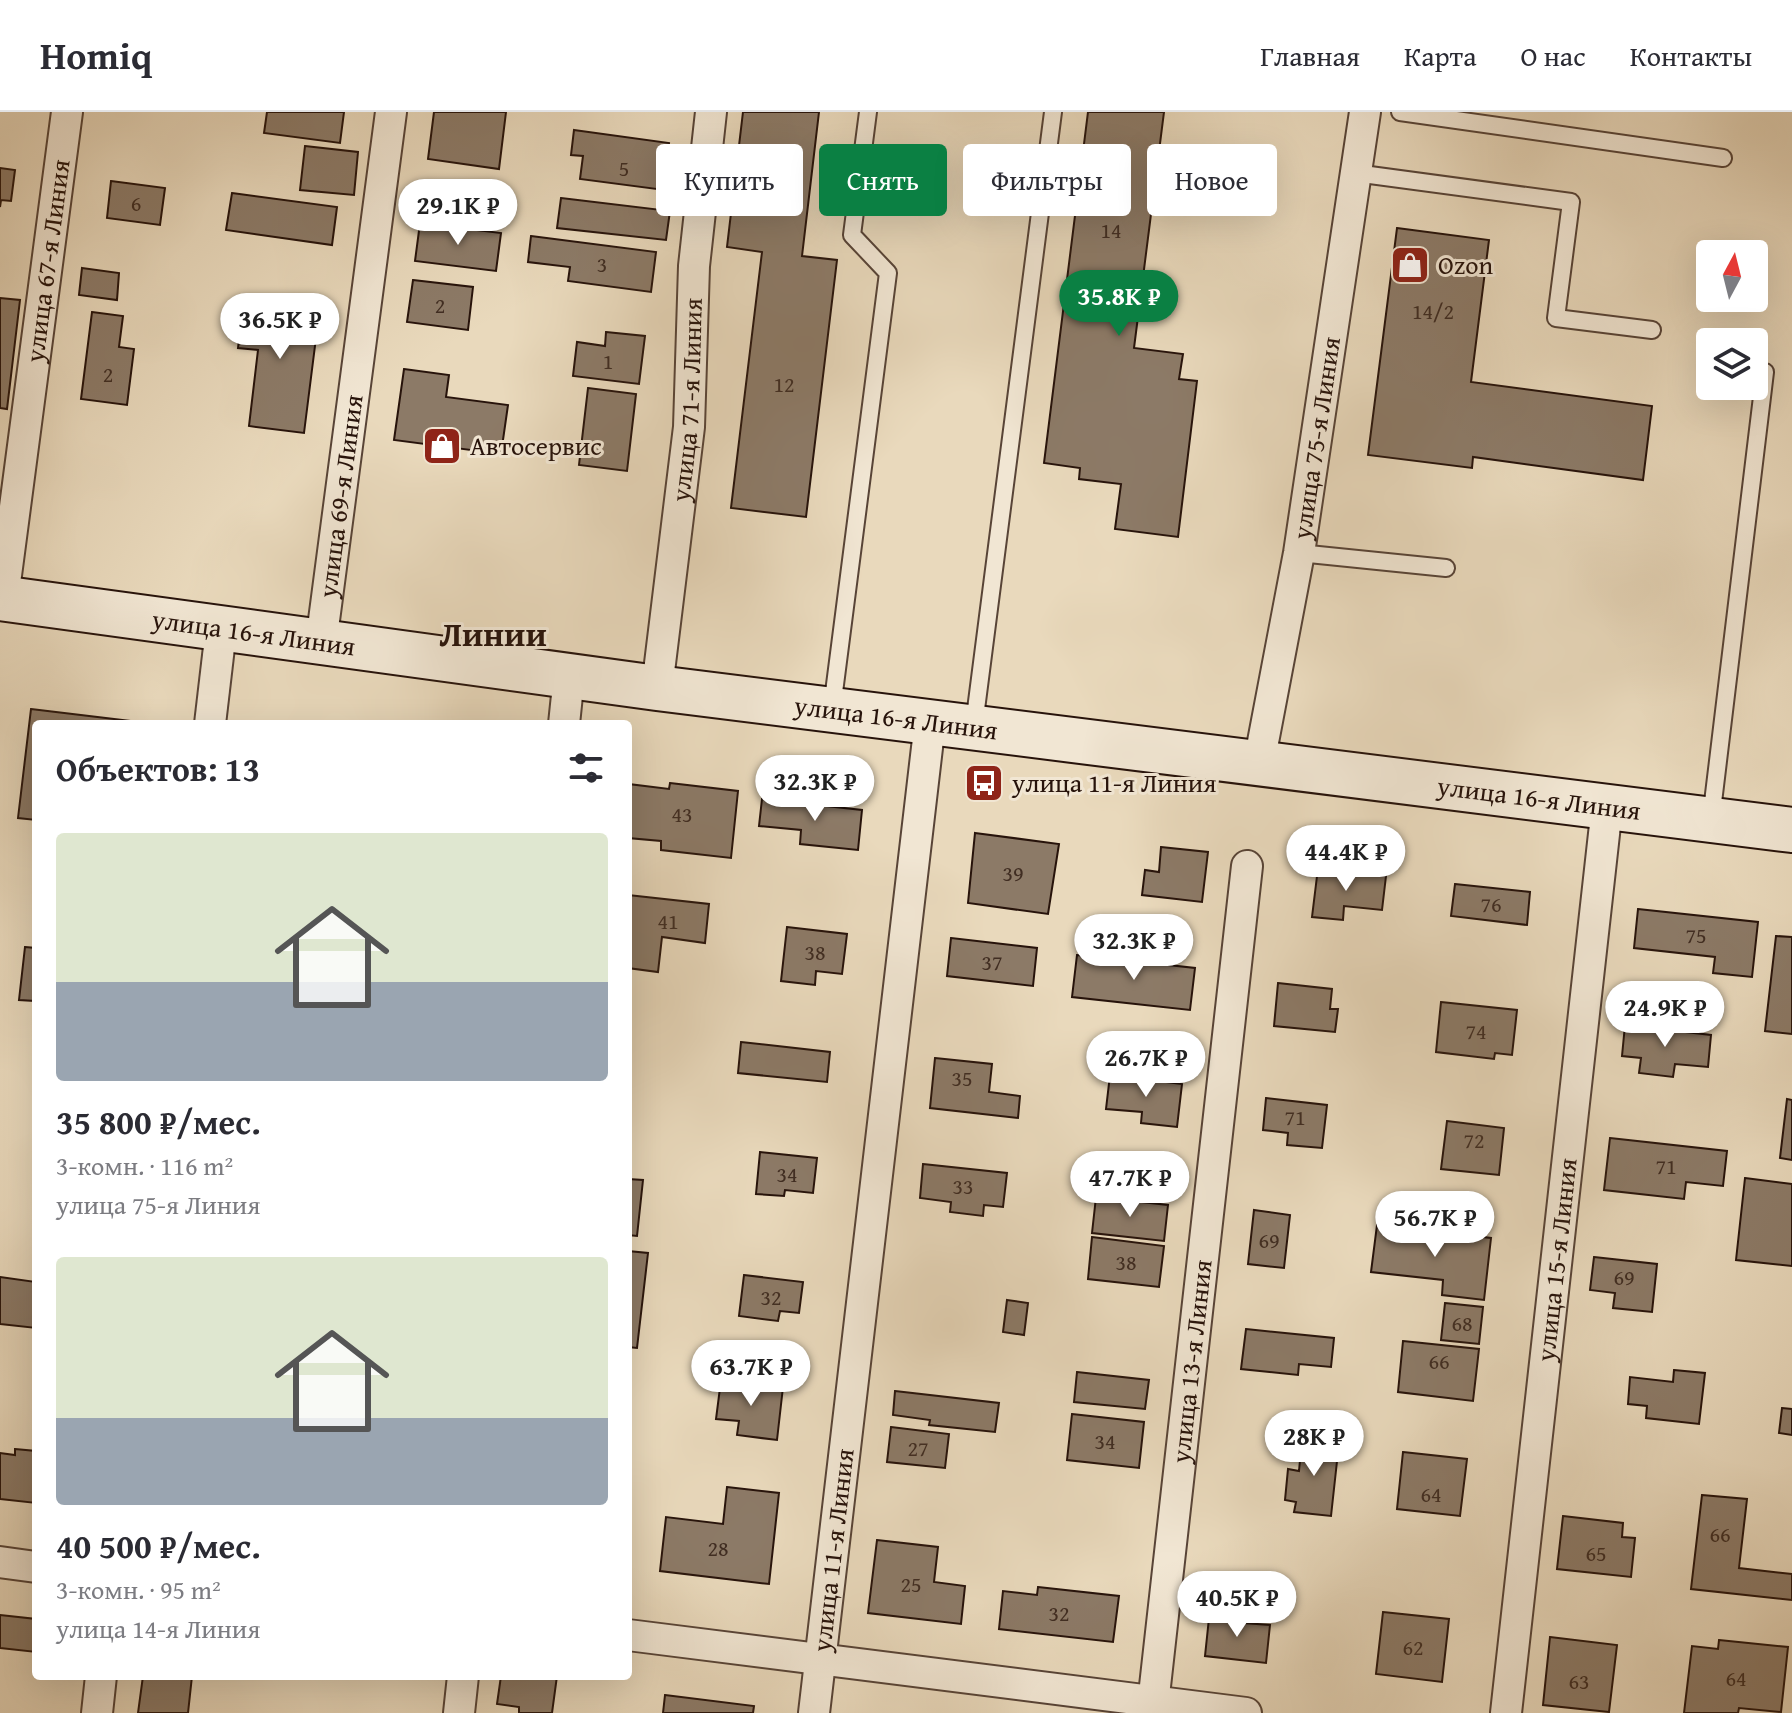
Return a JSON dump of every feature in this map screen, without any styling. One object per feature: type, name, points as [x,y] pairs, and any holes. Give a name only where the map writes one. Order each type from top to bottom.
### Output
[{"type":"main road","name":"улица 16-я Линия","points":[[1,598],[657,688],[1792,830]]},
{"type":"street","name":"улица 67-я Линия","points":[[1,598],[67,112]]},
{"type":"street","name":"улица 69-я Линия","points":[[321,643],[391,112]]},
{"type":"street","name":"улица 71-я Линия","points":[[657,688],[689,427],[694,266],[711,112]]},
{"type":"street","name":"улица 75-я Линия","points":[[1259,763],[1299,553],[1365,112]]},
{"type":"street","points":[[210,720],[221,630]]},
{"type":"street","points":[[564,720],[569,676]]},
{"type":"street","name":"улица 11-я Линия","points":[[814,1713],[930,722]]},
{"type":"street","name":"улица 15-я Линия","points":[[1506,1713],[1607,807]]},
{"type":"street","name":"улица 13-я Линия","points":[[1153,1707],[1247,866]]},
{"type":"street","points":[[0,1562],[32,1566]]},
{"type":"street","points":[[632,1635],[821,1659],[1153,1707],[1246,1713]]},
{"type":"street","points":[[97,1713],[101,1680]]},
{"type":"street","points":[[459,1713],[463,1680]]},
{"type":"lane","points":[[831,709],[888,273],[852,235],[868,112]]},
{"type":"lane","points":[[974,727],[1053,112]]},
{"type":"lane","points":[[1400,112],[1723,158]]},
{"type":"lane","points":[[1355,173],[1571,202],[1556,318],[1652,330]]},
{"type":"lane","points":[[1711,819],[1762,400]]},
{"type":"lane","points":[[1299,553],[1446,568]]},
{"type":"building","points":[[267,112],[344,112],[340,143],[264,133]]},
{"type":"building","points":[[434,112],[506,112],[499,169],[428,159]]},
{"type":"building","points":[[743,112],[819,112],[802,256],[837,260],[806,517],[731,508],[762,252],[727,247],[731,216],[803,216],[803,144],[739,144]]},
{"type":"building","points":[[1088,112],[1164,112],[1160,144],[1147,144],[1147,216],[1151,216],[1134,348],[1183,354],[1179,379],[1197,381],[1178,537],[1115,529],[1121,484],[1079,479],[1080,468],[1044,463],[1075,216],[1131,216],[1131,144],[1084,144]]},
{"type":"building","points":[[574,130],[669,143],[656,144],[656,189],[580,179],[583,156],[571,155]]},
{"type":"building","points":[[305,146],[358,152],[354,195],[300,190]]},
{"type":"building","points":[[0,168],[15,170],[11,201],[1,200],[0,207]]},
{"type":"building","points":[[111,181],[165,188],[160,225],[107,218]]},
{"type":"building","points":[[232,193],[337,207],[332,245],[226,230]]},
{"type":"building","points":[[561,198],[656,209],[656,216],[669,216],[666,240],[557,228]]},
{"type":"building","points":[[420,223],[501,233],[496,271],[415,261]]},
{"type":"building","points":[[1397,228],[1489,240],[1471,382],[1652,406],[1643,480],[1473,457],[1472,468],[1368,455]]},
{"type":"building","points":[[531,236],[656,252],[651,292],[568,281],[570,267],[528,262]]},
{"type":"building","points":[[82,268],[119,273],[117,300],[79,295]]},
{"type":"building","points":[[413,280],[473,287],[468,330],[407,322]]},
{"type":"building","points":[[244,297],[320,306],[304,433],[249,426],[258,350],[238,348]]},
{"type":"building","points":[[0,298],[20,300],[7,409],[0,408]]},
{"type":"building","points":[[92,312],[123,316],[119,347],[134,349],[127,405],[81,399]]},
{"type":"building","points":[[606,332],[645,336],[639,384],[573,376],[577,342],[605,346]]},
{"type":"building","points":[[404,369],[449,375],[446,397],[508,405],[501,454],[394,440]]},
{"type":"building","points":[[588,388],[636,394],[627,471],[579,465]]},
{"type":"building","points":[[31,709],[122,720],[32,720],[32,820],[18,818]]},
{"type":"building","points":[[670,783],[738,791],[731,858],[661,850],[661,841],[632,838],[632,784],[669,789]]},
{"type":"building","points":[[762,799],[862,810],[858,850],[800,844],[801,830],[759,826]]},
{"type":"building","points":[[975,833],[1059,844],[1048,914],[968,903]]},
{"type":"building","points":[[1161,847],[1208,852],[1202,902],[1142,895],[1145,870],[1159,872]]},
{"type":"building","points":[[1318,868],[1386,876],[1382,910],[1344,906],[1343,920],[1312,917]]},
{"type":"building","points":[[1455,884],[1530,892],[1527,925],[1451,916]]},
{"type":"building","points":[[632,895],[709,904],[705,943],[662,937],[658,972],[632,969]]},
{"type":"building","points":[[1638,909],[1758,922],[1752,977],[1713,973],[1715,957],[1634,948]]},
{"type":"building","points":[[787,927],[847,934],[842,974],[816,971],[815,985],[781,981]]},
{"type":"building","points":[[1776,936],[1792,937],[1792,1034],[1765,1031]]},
{"type":"building","points":[[951,938],[1037,948],[1033,986],[947,976]]},
{"type":"building","points":[[25,947],[32,948],[32,1001],[19,1000]]},
{"type":"building","points":[[1077,955],[1195,968],[1190,1010],[1072,997]]},
{"type":"building","points":[[1278,983],[1332,989],[1330,1009],[1338,1009],[1335,1032],[1274,1026]]},
{"type":"building","points":[[1441,1002],[1517,1010],[1512,1055],[1495,1053],[1494,1059],[1436,1052]]},
{"type":"building","points":[[1625,1025],[1711,1035],[1708,1067],[1675,1064],[1673,1077],[1639,1073],[1641,1058],[1622,1056]]},
{"type":"building","points":[[741,1042],[830,1052],[827,1082],[738,1073]]},
{"type":"building","points":[[935,1058],[992,1064],[989,1092],[1020,1096],[1018,1118],[930,1108]]},
{"type":"building","points":[[1110,1075],[1182,1084],[1177,1127],[1141,1123],[1142,1112],[1106,1109]]},
{"type":"building","points":[[1266,1098],[1327,1105],[1322,1148],[1287,1145],[1288,1133],[1263,1130]]},
{"type":"building","points":[[1787,1099],[1792,1100],[1792,1160],[1780,1158]]},
{"type":"building","points":[[1447,1121],[1504,1128],[1499,1175],[1441,1169]]},
{"type":"building","points":[[1610,1138],[1727,1151],[1723,1186],[1686,1182],[1684,1199],[1604,1190]]},
{"type":"building","points":[[760,1152],[817,1158],[813,1193],[785,1190],[784,1196],[756,1194]]},
{"type":"building","points":[[923,1164],[1007,1173],[1003,1207],[984,1205],[983,1216],[950,1212],[951,1202],[920,1198]]},
{"type":"building","points":[[1745,1178],[1792,1184],[1792,1266],[1736,1260]]},
{"type":"building","points":[[632,1179],[643,1180],[637,1236],[632,1235]]},
{"type":"building","points":[[1096,1197],[1168,1205],[1164,1241],[1092,1233]]},
{"type":"building","points":[[1254,1210],[1290,1215],[1284,1268],[1248,1264]]},
{"type":"building","points":[[1377,1225],[1491,1238],[1484,1300],[1442,1295],[1443,1280],[1371,1272]]},
{"type":"building","points":[[1092,1237],[1164,1246],[1159,1287],[1088,1279]]},
{"type":"building","points":[[632,1251],[648,1253],[637,1348],[632,1347]]},
{"type":"building","points":[[1594,1257],[1657,1264],[1652,1312],[1613,1308],[1615,1293],[1590,1290]]},
{"type":"building","points":[[744,1275],[803,1282],[799,1313],[780,1311],[778,1321],[739,1316]]},
{"type":"building","points":[[0,1277],[32,1281],[32,1328],[0,1324]]},
{"type":"building","points":[[1007,1300],[1028,1303],[1024,1335],[1003,1332]]},
{"type":"building","points":[[1445,1303],[1483,1307],[1479,1344],[1441,1340]]},
{"type":"building","points":[[1246,1329],[1334,1338],[1331,1367],[1299,1364],[1298,1375],[1241,1369]]},
{"type":"building","points":[[1403,1341],[1479,1349],[1473,1401],[1398,1392]]},
{"type":"building","points":[[1674,1370],[1705,1373],[1699,1424],[1646,1418],[1647,1406],[1628,1404],[1630,1377],[1673,1382]]},
{"type":"building","points":[[1077,1372],[1149,1380],[1145,1409],[1074,1402]]},
{"type":"building","points":[[721,1380],[783,1387],[777,1440],[737,1435],[739,1421],[716,1419]]},
{"type":"building","points":[[895,1391],[999,1403],[995,1432],[929,1425],[930,1420],[893,1415]]},
{"type":"building","points":[[1782,1408],[1792,1409],[1792,1435],[1779,1433]]},
{"type":"building","points":[[1072,1414],[1144,1422],[1139,1468],[1067,1460]]},
{"type":"building","points":[[891,1427],[949,1434],[945,1468],[887,1462]]},
{"type":"building","points":[[1302,1439],[1339,1443],[1331,1516],[1294,1512],[1296,1502],[1285,1500],[1288,1469],[1299,1471]]},
{"type":"building","points":[[15,1449],[32,1451],[32,1503],[0,1499],[0,1453],[15,1455]]},
{"type":"building","points":[[1403,1452],[1467,1459],[1460,1516],[1397,1509]]},
{"type":"building","points":[[727,1487],[779,1493],[769,1584],[660,1571],[666,1517],[723,1524]]},
{"type":"building","points":[[1702,1495],[1747,1499],[1739,1568],[1792,1574],[1792,1600],[1691,1589]]},
{"type":"building","points":[[1563,1516],[1623,1523],[1622,1537],[1635,1538],[1631,1577],[1557,1569]]},
{"type":"building","points":[[877,1540],[938,1547],[934,1582],[965,1586],[961,1624],[868,1613]]},
{"type":"building","points":[[1038,1587],[1119,1596],[1113,1642],[999,1629],[1003,1591],[1037,1595]]},
{"type":"building","points":[[1383,1612],[1449,1619],[1442,1682],[1376,1674]]},
{"type":"building","points":[[1226,1613],[1245,1615],[1244,1623],[1270,1625],[1266,1663],[1205,1656],[1209,1618],[1225,1620]]},
{"type":"building","points":[[0,1615],[32,1619],[32,1652],[0,1648]]},
{"type":"building","points":[[1550,1637],[1617,1645],[1609,1712],[1543,1705]]},
{"type":"building","points":[[1719,1640],[1788,1647],[1781,1712],[1739,1708],[1738,1713],[1684,1713],[1692,1646],[1718,1649]]},
{"type":"building","points":[[142,1680],[192,1680],[188,1713],[138,1713]]},
{"type":"building","points":[[500,1680],[556,1680],[552,1713],[519,1713],[519,1707],[497,1704]]},
{"type":"building","points":[[665,1695],[754,1706],[753,1713],[663,1713]]},
{"type":"place","name":"Ozon","points":[[1410,265]]},
{"type":"place","name":"Автосервис","points":[[442,446]]},
{"type":"place","name":"улица 11-я Линия","points":[[984,783]]},
{"type":"district","name":"Линии","points":[[493,634]]}]
